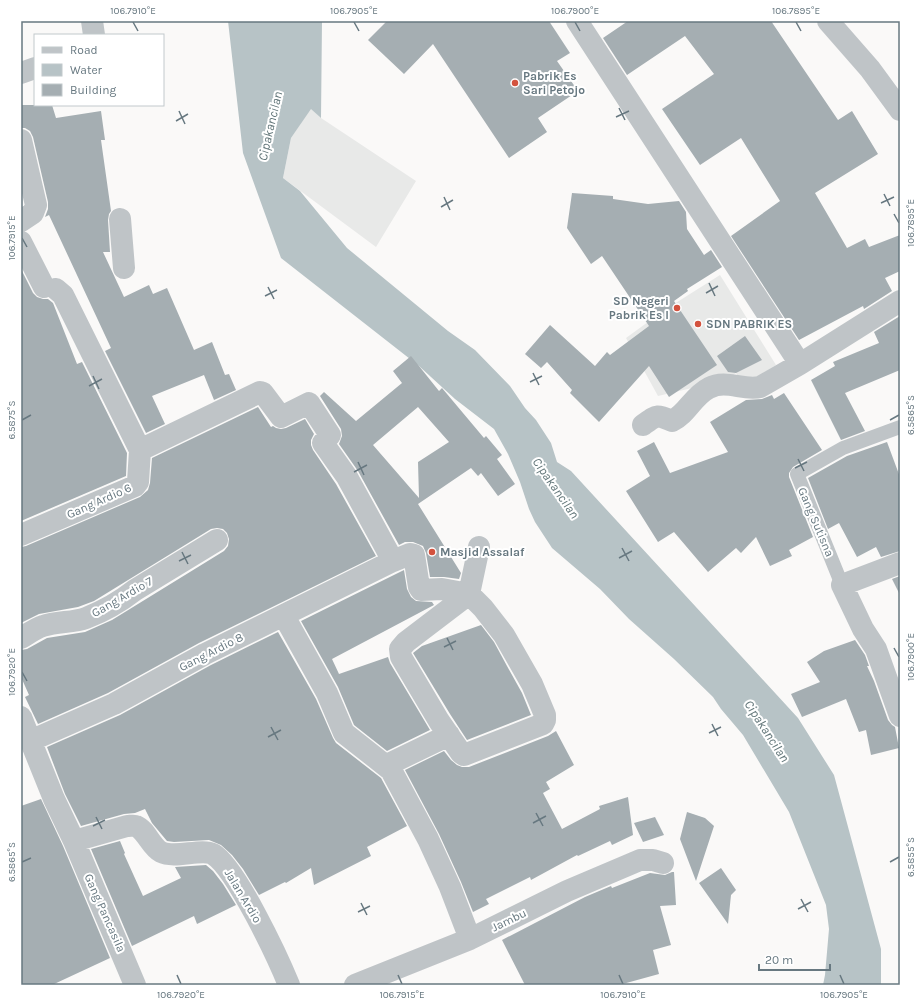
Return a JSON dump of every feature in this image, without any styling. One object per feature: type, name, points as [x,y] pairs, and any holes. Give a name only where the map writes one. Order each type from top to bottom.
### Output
[{"type":"street","points":[[92,21],[94,34]]},
{"type":"street","points":[[577,21],[800,364]]},
{"type":"street","points":[[828,21],[870,69],[900,110]]},
{"type":"street","points":[[21,73],[34,68]]},
{"type":"street","points":[[21,140],[36,205],[33,213],[21,221]]},
{"type":"street","points":[[120,219],[124,268]]},
{"type":"street","points":[[21,242],[50,288],[63,295],[140,450],[262,392],[281,417],[309,403],[330,435],[324,443],[347,477],[393,562]]},
{"type":"street","points":[[643,426],[659,416],[672,421],[678,418],[694,400],[708,388],[719,384],[755,388],[760,387],[800,364],[900,300]]},
{"type":"street","name":"Gang Ardio 6","points":[[21,535],[136,486],[138,482],[140,450]]},
{"type":"street","name":"Gang Ardio 7","points":[[21,638],[43,626],[80,620],[100,612],[124,599],[135,590],[217,540]]},
{"type":"street","points":[[469,594],[487,612],[504,635],[532,684],[545,715],[545,720],[542,724],[468,755],[464,755],[438,721],[401,656],[400,649],[406,642],[469,594],[479,547]]},
{"type":"street","name":"Gang Ardio 8","points":[[30,741],[114,704],[205,654],[410,554],[414,555],[419,587],[421,590],[442,589],[469,594]]},
{"type":"street","points":[[900,564],[842,585],[863,628],[894,680],[900,716]]},
{"type":"street","points":[[284,616],[327,693],[344,733],[387,765],[391,770],[428,839],[450,887],[470,939]]},
{"type":"street","points":[[21,717],[54,799],[74,841]]},
{"type":"street","points":[[387,765],[448,736]]},
{"type":"street","name":"Jalan Ardio","points":[[74,841],[127,826],[136,826],[142,831],[154,847],[162,853],[172,855],[190,853],[212,854],[224,864],[246,899],[283,969],[289,985]]},
{"type":"street","name":"Gang Pancasila","points":[[74,841],[135,985]]},
{"type":"street","name":"Jambu","points":[[355,985],[470,939],[567,891],[640,860],[653,860],[663,863]]},
{"type":"lane","name":"Gang Sutisna","points":[[842,585],[797,474],[843,448],[900,427]]},
{"type":"shaded area","points":[[311,108],[321,118],[416,181],[376,247],[283,178],[291,138]]},
{"type":"shaded area","name":"SDN PABRIK ES","points":[[720,275],[776,365],[744,386],[736,373],[724,382],[658,396],[626,338],[663,311]]},
{"type":"water","name":"Cipakancilan","points":[[228,21],[322,21],[321,118],[311,109],[291,138],[283,178],[300,191],[347,248],[448,331],[475,350],[510,386],[525,408],[536,420],[551,443],[557,462],[571,471],[798,718],[834,775],[881,949],[881,985],[823,985],[829,929],[826,905],[789,812],[743,735],[713,697],[674,659],[629,619],[600,589],[552,548],[535,522],[508,454],[494,429],[455,399],[419,366],[281,258],[243,153]]},
{"type":"building","name":"Pabrik Es Sari Petojo","points":[[387,21],[549,21],[570,53],[557,61],[578,91],[538,118],[547,132],[509,158],[433,44],[404,74],[368,40]]},
{"type":"building","points":[[628,21],[771,21],[838,120],[852,111],[878,154],[815,193],[847,248],[865,239],[869,247],[900,235],[900,271],[885,278],[892,291],[864,309],[863,306],[799,340],[731,236],[780,201],[741,138],[700,165],[662,109],[714,74],[685,36],[627,75],[603,38]]},
{"type":"building","points":[[21,105],[52,106],[56,118],[101,111],[105,140],[101,140],[111,211],[108,220],[110,252],[103,252],[124,297],[149,285],[153,294],[167,288],[194,350],[212,342],[225,375],[229,374],[236,390],[214,400],[204,375],[152,396],[165,424],[146,433],[105,351],[111,348],[49,215],[45,217],[48,209],[48,202],[33,137],[30,131],[25,128],[21,128]]},
{"type":"building","points":[[572,193],[613,196],[613,199],[648,204],[679,201],[686,212],[687,229],[704,255],[711,250],[722,267],[687,289],[688,291],[674,301],[717,365],[669,397],[649,366],[599,422],[570,393],[572,390],[547,362],[541,368],[525,354],[550,325],[595,366],[607,352],[610,355],[649,326],[602,256],[591,264],[567,228]]},
{"type":"building","points":[[21,269],[33,293],[37,297],[48,299],[53,303],[77,364],[82,362],[127,453],[126,476],[21,521]]},
{"type":"building","points":[[900,316],[900,370],[845,393],[865,431],[841,440],[811,380],[835,366],[833,362],[879,343],[874,332]]},
{"type":"building","name":"SDN PABRIK ES","points":[[745,336],[762,360],[736,373],[728,372],[717,356]]},
{"type":"building","points":[[411,356],[439,391],[442,388],[484,438],[486,436],[502,455],[497,459],[515,484],[498,496],[481,473],[478,476],[471,468],[418,504],[461,573],[459,579],[430,577],[426,553],[423,546],[413,542],[405,542],[399,545],[358,471],[339,444],[342,436],[341,429],[320,396],[324,392],[356,421],[402,383],[393,371]],"holes":[[[418,407],[449,442],[418,462],[419,498],[373,445]]]},
{"type":"building","points":[[784,393],[822,450],[793,467],[789,473],[789,477],[813,537],[789,550],[792,556],[770,566],[756,537],[741,553],[736,548],[708,572],[674,532],[658,542],[626,491],[650,476],[637,451],[654,442],[670,473],[728,452],[710,422],[746,400],[762,399],[772,395],[774,399]]},
{"type":"building","points":[[258,407],[271,427],[273,426],[281,429],[286,428],[305,419],[314,434],[311,440],[313,450],[336,484],[376,556],[199,643],[108,693],[38,724],[25,697],[29,695],[21,677],[21,650],[27,649],[47,638],[85,632],[112,620],[224,551],[228,546],[229,539],[227,533],[223,529],[211,529],[94,601],[78,607],[39,614],[21,623],[21,547],[140,497],[148,490],[152,458]]},
{"type":"building","points":[[887,442],[900,477],[900,551],[881,557],[876,547],[857,557],[839,523],[828,529],[808,478],[847,456]]},
{"type":"building","points":[[404,570],[407,589],[411,597],[416,601],[432,602],[434,605],[332,659],[339,674],[388,657],[390,663],[430,730],[387,751],[354,725],[338,687],[301,621]]},
{"type":"building","points":[[900,576],[900,595],[892,579]]},
{"type":"building","points":[[481,625],[494,642],[522,693],[531,715],[467,740],[413,653],[422,646]]},
{"type":"building","points":[[278,632],[316,699],[336,743],[381,778],[407,826],[367,847],[371,856],[314,885],[311,868],[286,883],[285,882],[259,895],[243,869],[232,855],[221,845],[209,840],[167,841],[152,823],[145,809],[135,813],[124,814],[81,826],[65,794],[47,747],[120,715],[211,665]]},
{"type":"building","points":[[855,640],[865,655],[869,666],[867,666],[888,720],[895,727],[899,748],[871,755],[866,730],[859,732],[846,699],[802,717],[791,694],[820,682],[807,662],[824,651]]},
{"type":"building","points":[[556,731],[574,765],[546,782],[550,789],[543,793],[562,829],[600,809],[599,806],[628,797],[633,835],[612,845],[610,841],[578,856],[577,855],[531,880],[530,877],[486,899],[489,904],[473,912],[439,834],[405,770],[444,751],[457,765],[469,767],[548,736]]},
{"type":"building","points":[[41,799],[63,846],[110,958],[52,985],[21,985],[21,806]]},
{"type":"building","points":[[687,812],[705,818],[714,826],[696,881],[680,839]]},
{"type":"building","points":[[655,817],[664,835],[643,842],[634,823]]},
{"type":"building","points":[[120,841],[125,853],[124,854],[143,896],[181,878],[175,867],[206,865],[213,871],[223,884],[236,905],[197,924],[194,916],[132,946],[91,849]]},
{"type":"building","points":[[721,868],[736,890],[731,895],[728,924],[699,883]]},
{"type":"building","points":[[674,872],[676,905],[660,906],[671,945],[653,950],[659,974],[619,985],[525,985],[502,940],[585,897],[611,886],[612,888],[650,873],[665,875]]},
{"type":"place","name":"Pabrik Es Sari Petojo","points":[[515,83]]},
{"type":"place","name":"SD Negeri Pabrik Es I","points":[[677,308]]},
{"type":"place","name":"SDN PABRIK ES","points":[[698,324]]},
{"type":"place","name":"Masjid Assalaf","points":[[432,552]]}]
